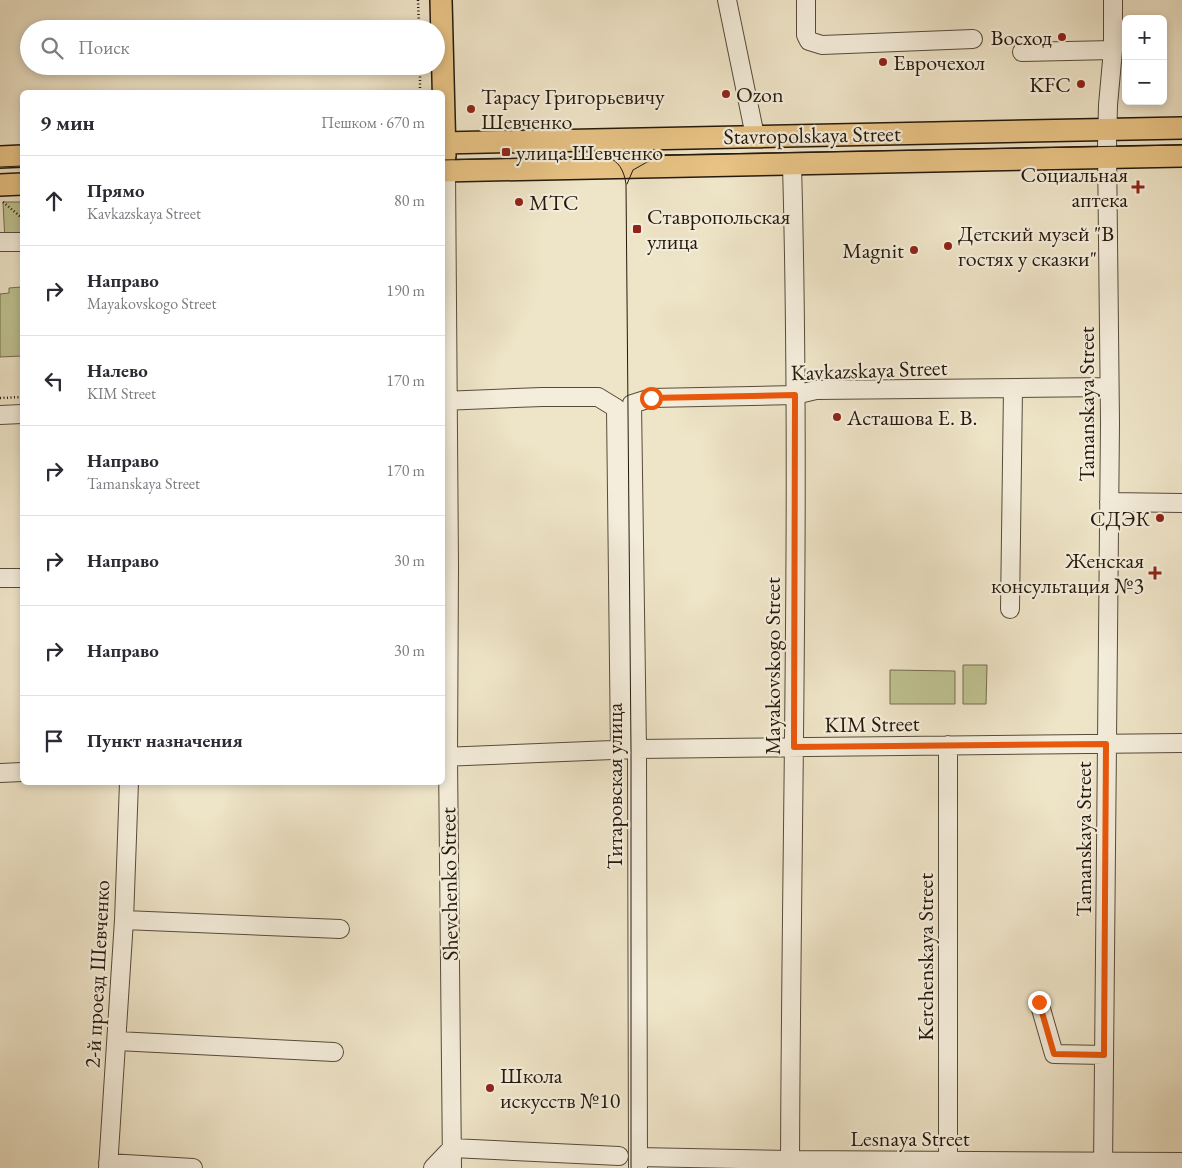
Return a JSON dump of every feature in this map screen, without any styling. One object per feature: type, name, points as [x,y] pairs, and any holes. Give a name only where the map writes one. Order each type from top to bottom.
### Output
[{"type":"main road","name":"Shevchenko Street","points":[[441,0],[441,20]]},
{"type":"main road","name":"Shevchenko Street","points":[[443,75],[443,90]]},
{"type":"main road","name":"Stavropolskaya Street","points":[[445,143],[1107,128],[1182,128]]},
{"type":"main road","points":[[0,157],[20,156]]},
{"type":"main road","name":"Stavropolskaya Street","points":[[445,171],[1182,156]]},
{"type":"main road","points":[[2,193],[20,185]]},
{"type":"street","points":[[727,0],[755,136]]},
{"type":"street","points":[[806,0],[806,35],[809,41],[815,43],[973,39]]},
{"type":"street","name":"Tamanskaya Street","points":[[1103,1165],[1109,502],[1107,128],[1113,50],[1113,0]]},
{"type":"street","points":[[1022,52],[1113,50]]},
{"type":"street","name":"Mayakovskogo Street","points":[[790,1164],[795,395],[792,164]]},
{"type":"street","points":[[0,242],[20,242]]},
{"type":"street","name":"Kavkazskaya Street","points":[[624,406],[651,398],[795,395],[816,390],[1109,387]]},
{"type":"street","points":[[1010,609],[1013,389]]},
{"type":"street","points":[[445,401],[598,397],[624,406]]},
{"type":"street","name":"Shevchenko Street","points":[[445,401],[445,757],[452,1168]]},
{"type":"street","name":"Титаровская улица","points":[[624,406],[628,750],[638,1162]]},
{"type":"street","points":[[0,415],[20,414]]},
{"type":"street","points":[[1109,502],[1182,503]]},
{"type":"street","points":[[0,578],[20,578]]},
{"type":"street","name":"KIM Street","points":[[445,757],[628,750],[1182,743]]},
{"type":"street","name":"Kerchenskaya Street","points":[[948,745],[948,1164]]},
{"type":"street","points":[[0,773],[20,772]]},
{"type":"street","name":"2-й проезд Шевченко","points":[[108,1165],[124,920],[129,785]]},
{"type":"street","points":[[124,920],[340,929]]},
{"type":"street","points":[[1039,1002],[1054,1054],[1104,1055]]},
{"type":"street","points":[[117,1041],[334,1052]]},
{"type":"street","points":[[433,1168],[452,1148],[619,1156]]},
{"type":"street","name":"Lesnaya Street","points":[[638,1162],[1103,1165],[1182,1162]]},
{"type":"street","points":[[108,1165],[192,1168]]},
{"type":"path","points":[[418,0],[419,20]]},
{"type":"path","points":[[420,75],[420,90]]},
{"type":"path","points":[[2,193],[20,216]]},
{"type":"path","points":[[0,398],[20,397]]},
{"type":"green space","points":[[3,202],[20,202],[20,242],[5,242]]},
{"type":"green space","points":[[20,287],[20,356],[0,357],[0,294],[9,293],[9,288]]},
{"type":"green space","points":[[963,665],[987,665],[986,704],[963,704]]},
{"type":"green space","points":[[890,670],[955,671],[955,704],[890,704]]},
{"type":"tram line","points":[[607,156],[1182,145]]},
{"type":"tram line","points":[[574,151],[601,154],[615,161],[624,174],[626,184],[631,750],[631,1168]]},
{"type":"tram line","points":[[445,160],[585,157]]},
{"type":"tram line","points":[[627,184],[633,170],[656,157]]},
{"type":"tram line","points":[[0,167],[20,166]]},
{"type":"place","name":"Восход","points":[[1062,37]]},
{"type":"place","name":"Еврочехол","points":[[883,62]]},
{"type":"place","name":"KFC","points":[[1081,84]]},
{"type":"place","name":"Ozon","points":[[726,94]]},
{"type":"place","name":"Тарасу Григорьевичу Шевченко","points":[[471,109]]},
{"type":"place","name":"улица Шевченко","points":[[506,152]]},
{"type":"place","name":"Социальная аптека","points":[[1138,187]]},
{"type":"place","name":"МТС","points":[[519,202]]},
{"type":"place","name":"Ставропольская улица","points":[[637,229]]},
{"type":"place","name":"Детский музей \"В гостях у сказки\"","points":[[948,246]]},
{"type":"place","name":"Magnit","points":[[914,250]]},
{"type":"place","name":"Асташова Е. В.","points":[[837,417]]},
{"type":"place","name":"СДЭК","points":[[1160,518]]},
{"type":"place","name":"Женская консультация №3","points":[[1155,573]]},
{"type":"place","name":"Школа искусств №10","points":[[490,1088]]},
{"type":"route","points":[[651,398],[795,395],[794,747],[1106,744],[1104,1055],[1054,1054],[1039,1002]]}]
